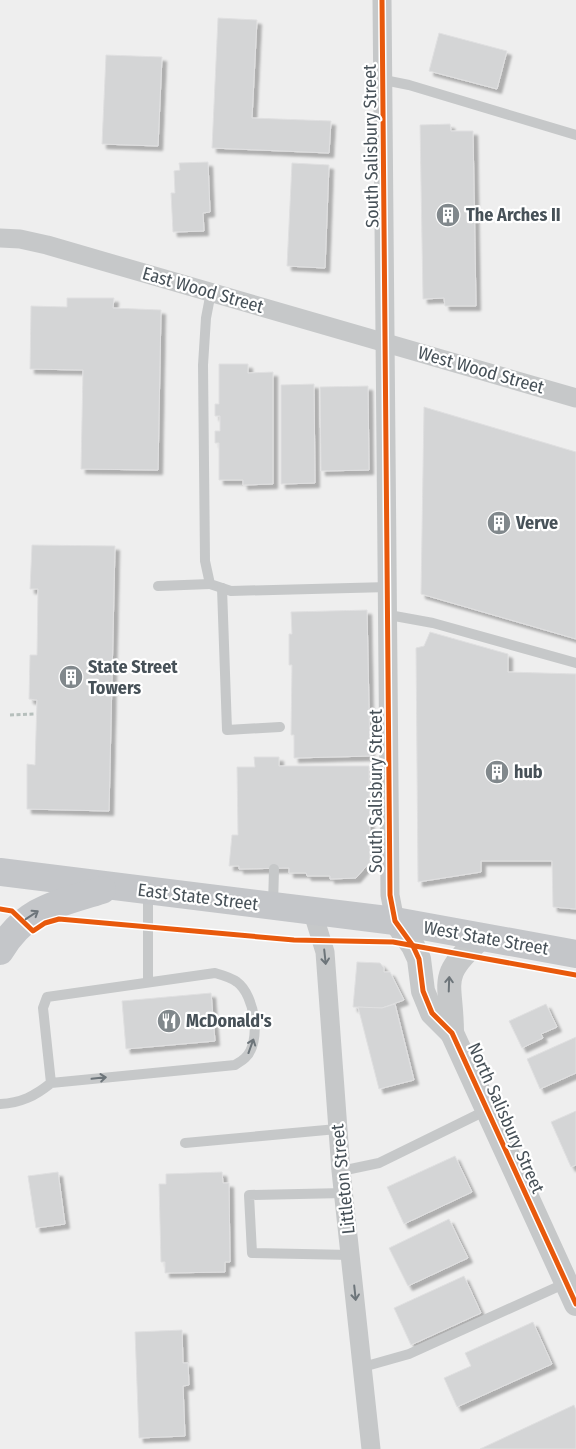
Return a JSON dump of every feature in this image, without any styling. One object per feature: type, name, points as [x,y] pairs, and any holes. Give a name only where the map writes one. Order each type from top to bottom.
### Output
[{"type":"main road","name":"East State Street","points":[[0,872],[395,921]]},
{"type":"main road","points":[[0,951],[10,934],[24,920],[39,910],[113,887]]},
{"type":"main road","name":"West State Street","points":[[395,921],[576,954]]},
{"type":"street","name":"South Salisbury Street","points":[[382,0],[389,587],[390,895],[395,921]]},
{"type":"street","name":"East Wood Street","points":[[0,238],[20,239],[386,343]]},
{"type":"street","name":"West Wood Street","points":[[386,343],[576,398]]},
{"type":"street","name":"Littleton Street","points":[[312,910],[325,952],[337,1129],[371,1449]]},
{"type":"street","name":"North Salisbury Street","points":[[395,921],[413,946],[419,959],[424,991],[432,1013],[452,1033],[571,1294]]},
{"type":"street","name":"North Salisbury Street","points":[[452,1033],[449,978],[453,966],[481,938]]},
{"type":"lane","points":[[384,80],[409,85],[576,135]]},
{"type":"lane","points":[[210,584],[205,561],[203,365],[206,318],[211,292]]},
{"type":"lane","points":[[158,586],[210,584],[231,591],[389,587]]},
{"type":"lane","points":[[222,588],[227,730],[280,727]]},
{"type":"lane","points":[[389,616],[433,623],[576,663]]},
{"type":"lane","points":[[272,906],[274,869]]},
{"type":"lane","points":[[148,891],[148,982]]},
{"type":"lane","points":[[0,1104],[15,1104],[35,1096],[51,1083],[235,1065],[246,1058],[254,1040],[253,1012],[249,994],[237,982],[216,973],[47,996],[43,1008],[51,1083]]},
{"type":"lane","points":[[341,1171],[379,1162],[487,1110]]},
{"type":"lane","points":[[185,1143],[337,1129]]},
{"type":"lane","points":[[344,1193],[249,1195],[252,1253],[350,1255]]},
{"type":"lane","points":[[363,1367],[409,1354],[571,1294]]},
{"type":"path","points":[[10,715],[36,714]]},
{"type":"building","points":[[218,18],[257,20],[252,118],[331,121],[329,153],[212,148]]},
{"type":"building","points":[[439,33],[507,51],[497,89],[429,71]]},
{"type":"building","points":[[106,55],[162,57],[158,146],[102,144]]},
{"type":"building","name":"The Arches II","points":[[450,124],[451,131],[473,131],[476,306],[445,306],[444,298],[423,299],[420,125]]},
{"type":"building","points":[[208,162],[210,212],[203,213],[204,231],[173,232],[171,193],[175,193],[174,171],[180,170],[179,163]]},
{"type":"building","points":[[292,163],[329,165],[325,268],[287,266]]},
{"type":"building","points":[[67,298],[114,298],[113,308],[161,310],[158,470],[81,469],[83,370],[30,369],[31,306],[67,307]]},
{"type":"building","points":[[219,364],[248,364],[248,373],[273,372],[273,484],[243,485],[243,480],[219,480],[219,443],[215,443],[215,431],[220,431],[220,416],[215,416],[215,404],[219,404]]},
{"type":"building","points":[[314,384],[315,483],[281,484],[281,385]]},
{"type":"building","points":[[368,386],[369,470],[321,471],[320,387]]},
{"type":"building","name":"Verve","points":[[424,407],[576,452],[576,639],[421,594]]},
{"type":"building","name":"State Street Towers","points":[[32,545],[115,546],[109,811],[27,809],[27,764],[35,765],[37,700],[29,699],[30,655],[37,655],[38,589],[30,589]]},
{"type":"building","points":[[367,610],[370,756],[294,758],[294,735],[291,735],[292,665],[289,665],[289,634],[292,634],[291,612]]},
{"type":"building","name":"hub","points":[[430,632],[508,654],[508,672],[576,674],[576,909],[553,907],[552,861],[481,861],[481,872],[418,882],[416,648],[424,646]]},
{"type":"building","points":[[254,757],[279,757],[279,766],[369,766],[370,862],[356,878],[330,879],[330,876],[307,876],[306,873],[289,873],[289,868],[239,869],[239,866],[229,866],[232,835],[238,835],[237,767],[255,767]]},
{"type":"building","points":[[357,962],[380,963],[384,968],[384,972],[390,972],[404,1000],[382,1008],[353,1007]]},
{"type":"building","name":"McDonald's","points":[[211,993],[215,1041],[126,1049],[122,1001]]},
{"type":"building","points":[[395,1004],[414,1080],[379,1089],[358,1007],[382,1008]]},
{"type":"building","points":[[546,1004],[557,1027],[541,1034],[543,1038],[522,1048],[509,1021]]},
{"type":"building","points":[[576,1037],[576,1073],[540,1089],[527,1059]]},
{"type":"building","points":[[576,1111],[576,1165],[571,1167],[551,1122]]},
{"type":"building","points":[[455,1156],[472,1192],[404,1224],[387,1187]]},
{"type":"building","points":[[58,1172],[65,1224],[36,1228],[28,1176]]},
{"type":"building","points":[[222,1172],[223,1183],[229,1183],[230,1262],[225,1262],[225,1272],[165,1273],[165,1262],[161,1262],[159,1184],[166,1184],[166,1174]]},
{"type":"building","points":[[449,1219],[468,1258],[408,1286],[389,1248]]},
{"type":"building","points":[[464,1276],[481,1313],[411,1345],[394,1308]]},
{"type":"building","points":[[533,1322],[552,1364],[457,1407],[444,1378],[471,1366],[465,1353]]},
{"type":"building","points":[[182,1330],[183,1363],[188,1363],[189,1385],[183,1386],[185,1436],[139,1438],[135,1332]]},
{"type":"building","points":[[574,1405],[576,1410],[576,1449],[480,1449]]},
{"type":"cycle path","points":[[382,0],[390,895],[395,921],[413,946],[419,959],[423,991],[432,1013],[452,1033],[576,1304]]},
{"type":"cycle path","points":[[0,909],[12,911],[33,931],[45,923],[59,919],[294,940],[393,942],[576,975]]},
{"type":"place","name":"The Arches II","points":[[448,215]]},
{"type":"place","name":"Verve","points":[[499,523]]},
{"type":"place","name":"State Street Towers","points":[[71,677]]},
{"type":"place","name":"hub","points":[[497,772]]},
{"type":"place","name":"McDonald's","points":[[169,1021]]}]
